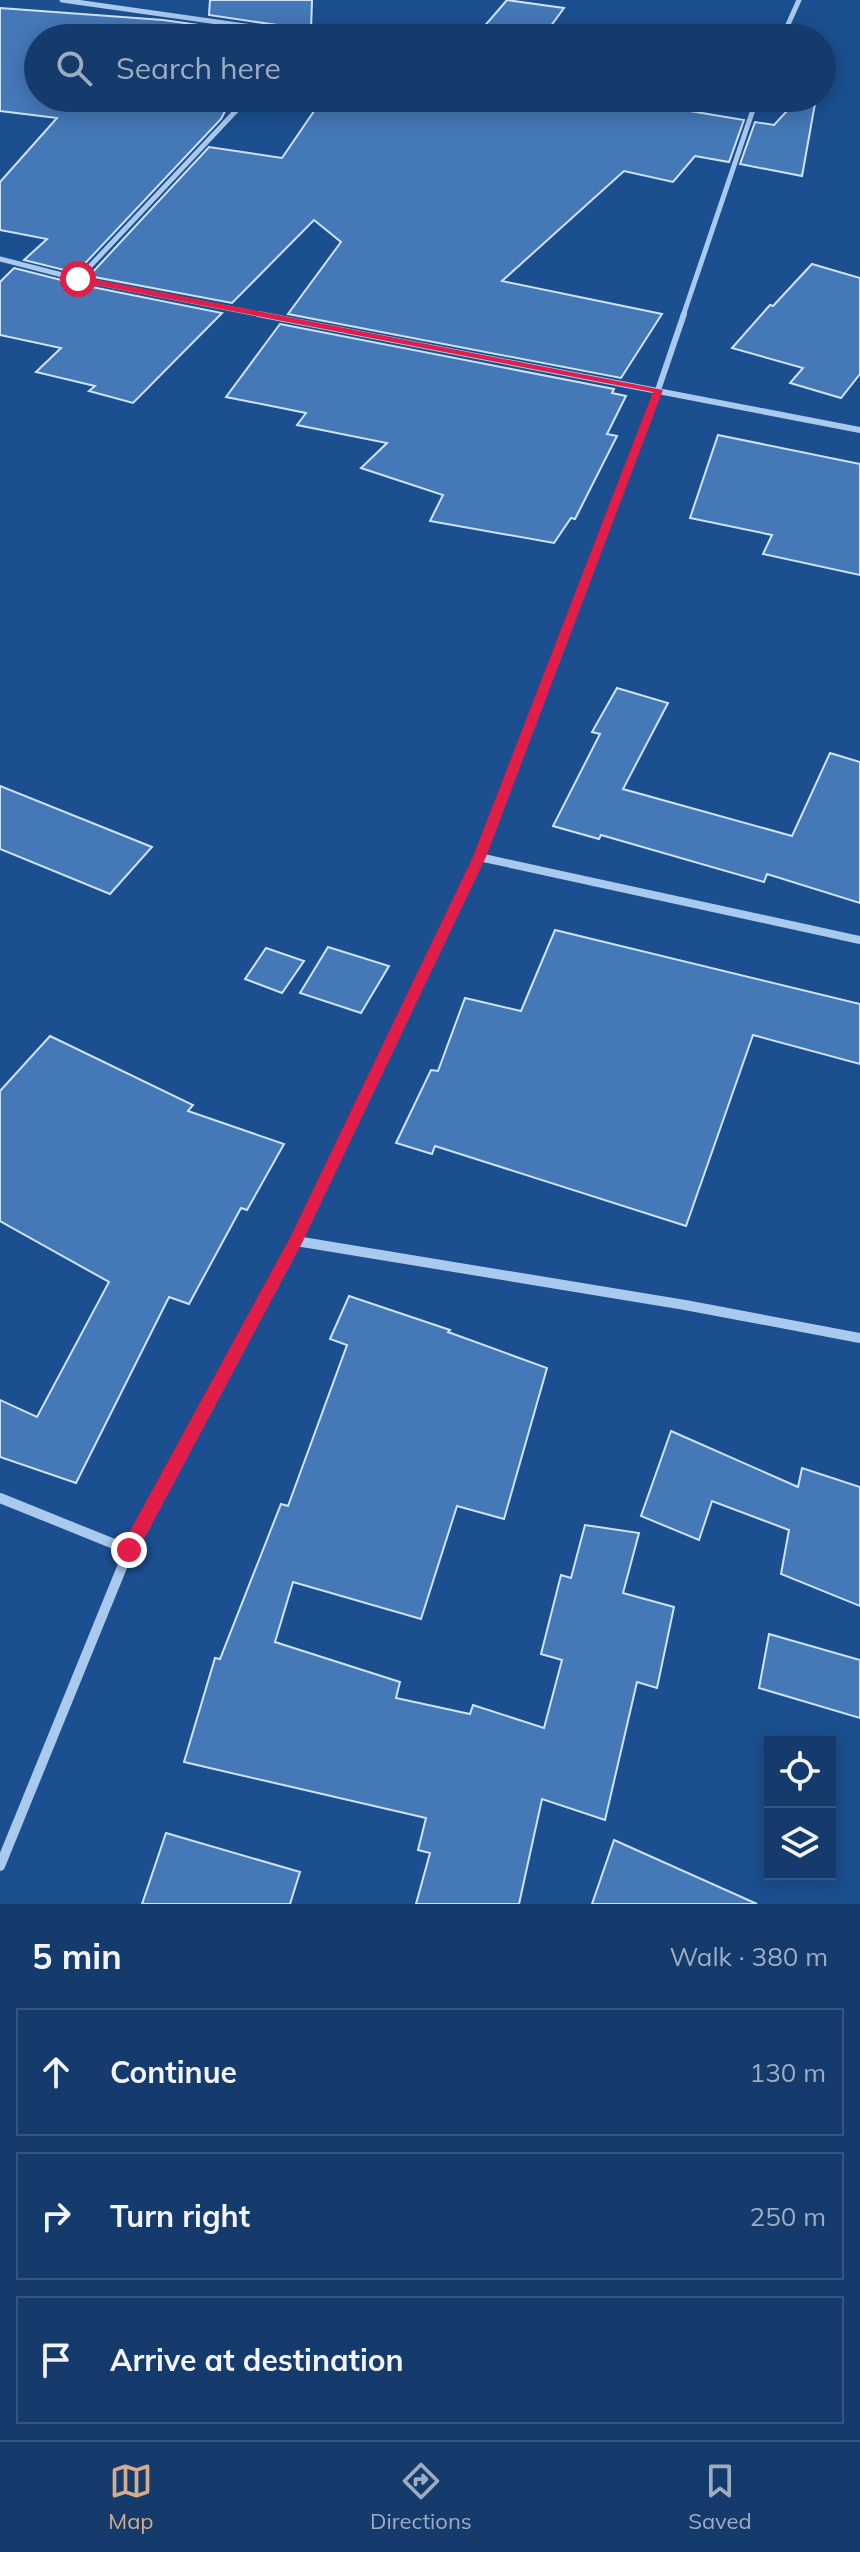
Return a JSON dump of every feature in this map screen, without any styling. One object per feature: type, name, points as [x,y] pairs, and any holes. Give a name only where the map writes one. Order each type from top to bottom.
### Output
[{"type":"street","points":[[62,0],[220,24]]},
{"type":"street","points":[[788,24],[799,0]]},
{"type":"street","points":[[78,279],[235,112]]},
{"type":"street","points":[[0,1866],[129,1550],[296,1241],[479,857],[658,390],[752,112]]},
{"type":"street","points":[[0,259],[78,279],[860,430]]},
{"type":"street","points":[[479,857],[860,940]]},
{"type":"street","points":[[296,1241],[654,1300],[860,1338]]},
{"type":"street","points":[[0,1498],[129,1550]]},
{"type":"building","points":[[210,0],[312,0],[311,24],[270,24],[209,15]]},
{"type":"building","points":[[507,0],[564,8],[552,24],[486,24]]},
{"type":"building","points":[[0,8],[191,24],[24,24],[24,112],[225,112],[76,273],[24,260],[47,239],[0,230],[0,182],[57,118],[0,111]]},
{"type":"building","points":[[313,112],[696,112],[744,120],[729,162],[695,156],[673,182],[624,171],[502,281],[662,314],[621,378],[288,314],[341,242],[314,220],[232,303],[89,276],[209,147],[282,158]]},
{"type":"building","points":[[786,112],[813,112],[802,176],[740,164],[755,122],[774,125]]},
{"type":"building","points":[[812,264],[860,278],[860,374],[841,398],[790,383],[803,368],[732,348]]},
{"type":"building","points":[[14,268],[222,313],[133,403],[89,391],[95,386],[36,372],[61,348],[0,335],[0,282]]},
{"type":"building","points":[[280,324],[614,389],[612,393],[626,396],[607,434],[617,436],[575,519],[571,518],[554,543],[430,521],[443,495],[361,468],[387,443],[297,425],[306,413],[226,397]]},
{"type":"building","points":[[718,435],[860,464],[860,575],[763,554],[772,535],[690,518]]},
{"type":"building","points":[[617,688],[668,703],[623,789],[792,836],[830,753],[860,762],[860,903],[767,874],[764,882],[601,835],[599,839],[553,826],[600,734],[592,732]]},
{"type":"building","points":[[0,786],[152,847],[110,894],[0,849]]},
{"type":"building","points":[[555,930],[860,1004],[860,1064],[753,1035],[686,1226],[435,1146],[432,1154],[396,1143],[431,1070],[438,1071],[465,998],[521,1011]]},
{"type":"building","points":[[328,947],[389,966],[361,1013],[300,993]]},
{"type":"building","points":[[266,948],[304,961],[282,993],[245,979]]},
{"type":"building","points":[[50,1036],[193,1105],[188,1111],[284,1144],[247,1210],[241,1208],[189,1304],[169,1297],[76,1483],[0,1457],[0,1400],[37,1417],[109,1282],[0,1221],[0,1091]]},
{"type":"building","points":[[349,1296],[450,1330],[448,1332],[547,1368],[504,1519],[457,1506],[421,1619],[293,1582],[275,1642],[400,1682],[396,1698],[470,1714],[473,1705],[544,1728],[562,1660],[541,1654],[561,1575],[571,1578],[585,1525],[639,1533],[623,1593],[674,1607],[657,1688],[637,1682],[605,1820],[542,1799],[519,1904],[416,1904],[430,1853],[418,1850],[426,1818],[184,1762],[215,1658],[220,1659],[281,1504],[288,1506],[347,1345],[330,1339]]},
{"type":"building","points":[[671,1431],[798,1487],[802,1468],[860,1487],[860,1606],[781,1574],[789,1530],[712,1501],[699,1540],[641,1516]]},
{"type":"building","points":[[769,1634],[860,1660],[860,1718],[759,1688]]},
{"type":"building","points":[[166,1833],[300,1872],[290,1904],[142,1904]]},
{"type":"building","points":[[614,1840],[757,1904],[592,1904]]},
{"type":"route","points":[[78,279],[658,390],[479,857],[296,1241],[129,1550]]}]
